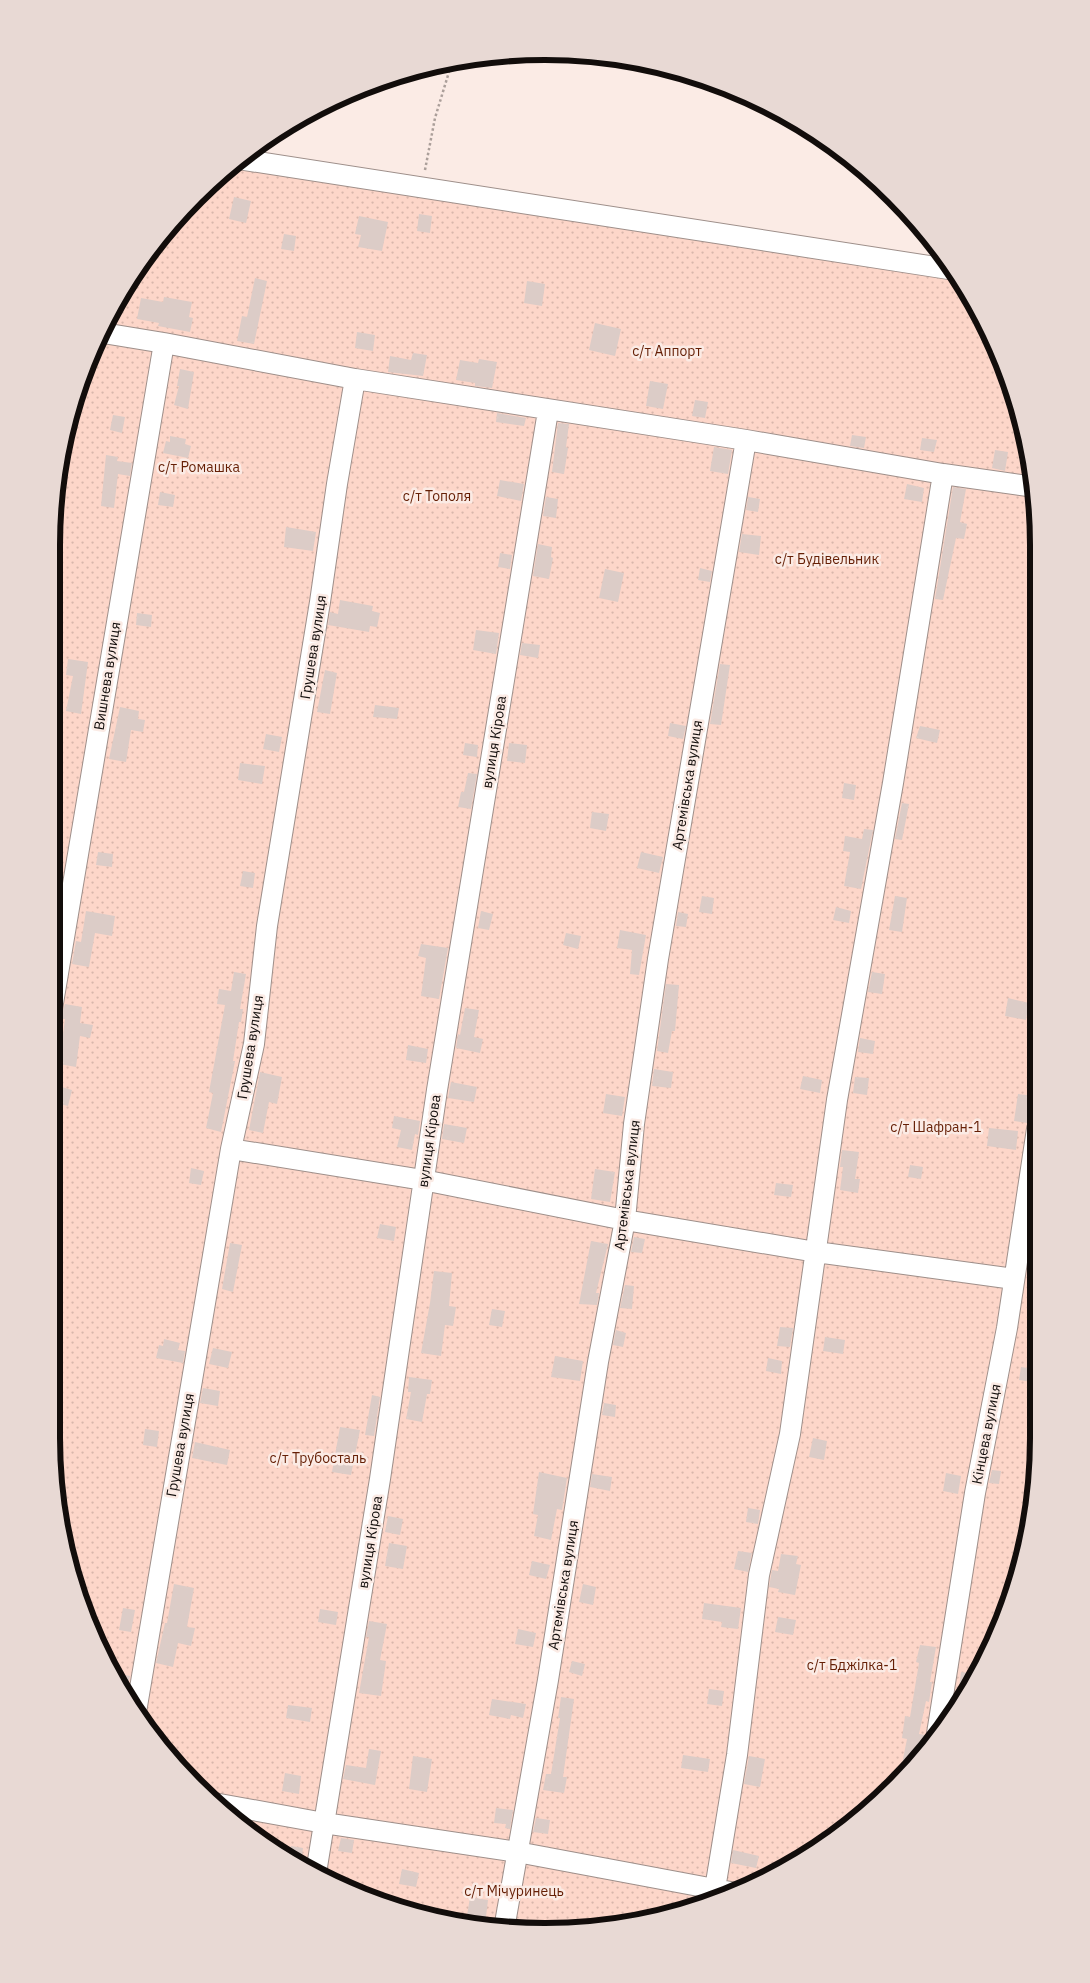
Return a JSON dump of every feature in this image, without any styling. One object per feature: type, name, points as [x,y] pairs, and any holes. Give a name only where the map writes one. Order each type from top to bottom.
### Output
[{"type":"street","points":[[249,161],[942,268]]},
{"type":"street","points":[[108,334],[355,379],[548,411],[746,440],[943,474],[1026,486]]},
{"type":"street","name":"Вишнева вулиця","points":[[60,961],[164,343]]},
{"type":"street","name":"Грушева вулиця","points":[[138,1701],[231,1149],[254,1044],[267,926],[355,379]]},
{"type":"street","name":"вулиця Кірова","points":[[317,1866],[380,1478],[423,1180],[548,411]]},
{"type":"street","name":"Артемівська вулиця","points":[[505,1921],[548,1680],[598,1362],[625,1220],[634,1124],[658,959],[746,440]]},
{"type":"street","points":[[715,1892],[737,1755],[758,1575],[790,1434],[838,1100],[893,783],[943,474]]},
{"type":"street","points":[[231,1149],[423,1180],[625,1220],[816,1252],[1014,1279]]},
{"type":"street","name":"Кінцева вулиця","points":[[939,1720],[975,1493],[1007,1328],[1030,1175]]},
{"type":"street","points":[[228,1806],[324,1823],[517,1852],[708,1895]]},
{"type":"path","points":[[422,187],[435,118],[450,69]]},
{"type":"green space","points":[[252,159],[942,268],[980,330],[993,359],[1004,389],[1021,450],[1029,513],[1030,545],[1030,1438],[1026,1501],[1021,1533],[1013,1564],[993,1624],[965,1680],[930,1733],[910,1758],[865,1803],[814,1841],[760,1873],[701,1897],[640,1914],[577,1922],[545,1923],[513,1922],[450,1914],[389,1897],[359,1886],[302,1858],[276,1841],[225,1803],[202,1781],[180,1758],[142,1707],[110,1653],[97,1624],[86,1594],[69,1533],[61,1470],[60,1438],[60,545],[64,482],[69,450],[86,389],[110,330],[125,302],[160,250],[180,225],[225,180]]},
{"type":"building","points":[[234,197],[251,201],[246,223],[229,219]]},
{"type":"building","points":[[419,214],[432,216],[430,233],[417,231]]},
{"type":"building","points":[[359,216],[388,222],[382,251],[358,247],[361,235],[355,234]]},
{"type":"building","points":[[284,234],[296,236],[294,251],[281,249]]},
{"type":"building","points":[[255,278],[267,281],[254,344],[237,341],[242,316],[247,317]]},
{"type":"building","points":[[527,281],[545,284],[542,306],[524,303]]},
{"type":"building","points":[[164,297],[192,302],[189,317],[193,318],[190,332],[158,326],[159,323],[137,319],[141,298],[163,302]]},
{"type":"building","points":[[595,323],[621,329],[615,356],[589,350]]},
{"type":"building","points":[[357,332],[375,335],[373,351],[355,348]]},
{"type":"building","points":[[413,353],[427,355],[423,376],[388,372],[390,356],[411,360]]},
{"type":"building","points":[[479,359],[497,362],[492,388],[475,386],[475,383],[456,380],[460,360],[478,363]]},
{"type":"building","points":[[180,369],[194,372],[188,409],[174,405],[179,386],[177,386]]},
{"type":"building","points":[[650,381],[668,384],[663,409],[646,406]]},
{"type":"building","points":[[695,400],[708,402],[705,418],[692,416]]},
{"type":"building","points":[[497,413],[526,418],[524,426],[496,422]]},
{"type":"building","points":[[113,415],[125,417],[122,433],[110,430]]},
{"type":"building","points":[[558,423],[569,424],[564,474],[552,472]]},
{"type":"building","points":[[852,435],[866,437],[864,448],[850,446]]},
{"type":"building","points":[[170,436],[186,439],[185,444],[191,446],[188,458],[163,453],[166,441],[170,442]]},
{"type":"building","points":[[922,438],[937,440],[934,452],[920,450]]},
{"type":"building","points":[[714,447],[732,450],[728,474],[710,471]]},
{"type":"building","points":[[995,450],[1008,452],[1005,471],[992,468]]},
{"type":"building","points":[[106,455],[118,457],[117,461],[132,463],[130,476],[118,474],[114,508],[101,506]]},
{"type":"building","points":[[500,480],[524,484],[521,501],[497,496]]},
{"type":"building","points":[[907,484],[924,488],[922,502],[904,499]]},
{"type":"building","points":[[953,487],[966,489],[960,522],[967,524],[964,539],[956,538],[943,600],[935,599]]},
{"type":"building","points":[[160,492],[175,495],[173,507],[158,505]]},
{"type":"building","points":[[546,497],[558,499],[556,518],[543,516]]},
{"type":"building","points":[[748,497],[760,499],[758,512],[746,510]]},
{"type":"building","points":[[286,527],[316,532],[313,551],[284,547]]},
{"type":"building","points":[[742,534],[761,536],[759,555],[739,552]]},
{"type":"building","points":[[538,544],[552,547],[551,557],[553,558],[549,579],[533,576]]},
{"type":"building","points":[[500,553],[512,555],[510,569],[498,567]]},
{"type":"building","points":[[700,568],[712,571],[710,582],[698,580]]},
{"type":"building","points":[[605,569],[624,573],[618,602],[599,598]]},
{"type":"building","points":[[340,600],[373,606],[372,611],[380,613],[377,627],[370,626],[369,632],[328,625],[330,612],[338,614]]},
{"type":"building","points":[[137,613],[152,615],[151,627],[136,625]]},
{"type":"building","points":[[476,630],[499,633],[496,654],[473,650]]},
{"type":"building","points":[[522,643],[540,645],[538,658],[520,655]]},
{"type":"building","points":[[68,659],[88,662],[81,714],[66,711],[73,676],[66,675]]},
{"type":"building","points":[[720,664],[730,665],[721,725],[710,724]]},
{"type":"building","points":[[325,670],[337,673],[330,714],[317,712]]},
{"type":"building","points":[[375,705],[399,708],[397,719],[373,717]]},
{"type":"building","points":[[120,707],[139,711],[138,719],[145,720],[143,732],[131,730],[126,762],[109,759]]},
{"type":"building","points":[[670,723],[686,726],[683,739],[668,736]]},
{"type":"building","points":[[920,726],[940,730],[937,743],[916,738]]},
{"type":"building","points":[[266,734],[282,737],[279,752],[263,749]]},
{"type":"building","points":[[465,743],[478,745],[477,757],[463,755]]},
{"type":"building","points":[[509,743],[527,745],[525,763],[507,761]]},
{"type":"building","points":[[240,763],[265,766],[262,784],[238,780]]},
{"type":"building","points":[[468,773],[477,774],[471,809],[458,807],[461,792],[464,792]]},
{"type":"building","points":[[844,783],[856,785],[854,800],[842,798]]},
{"type":"building","points":[[902,803],[909,804],[902,840],[895,839]]},
{"type":"building","points":[[592,812],[609,814],[606,831],[590,828]]},
{"type":"building","points":[[864,829],[873,830],[861,889],[844,886],[850,852],[843,851],[845,836],[862,839]]},
{"type":"building","points":[[98,852],[113,854],[112,867],[96,865]]},
{"type":"building","points":[[641,852],[663,857],[659,873],[637,868]]},
{"type":"building","points":[[243,871],[255,873],[253,888],[240,886]]},
{"type":"building","points":[[702,896],[714,898],[712,914],[699,912]]},
{"type":"building","points":[[895,896],[907,898],[902,932],[889,930]]},
{"type":"building","points":[[836,907],[851,911],[849,923],[833,920]]},
{"type":"building","points":[[86,911],[115,916],[112,936],[95,933],[89,967],[72,964],[76,941],[81,942]]},
{"type":"building","points":[[481,911],[493,914],[489,930],[478,928]]},
{"type":"building","points":[[678,912],[688,914],[686,927],[676,926]]},
{"type":"building","points":[[620,930],[646,935],[639,975],[630,974],[632,950],[617,948]]},
{"type":"building","points":[[566,933],[581,936],[578,949],[563,945]]},
{"type":"building","points":[[421,944],[448,948],[439,999],[421,996],[426,958],[418,956]]},
{"type":"building","points":[[234,972],[246,974],[240,1009],[243,1009],[233,1061],[235,1061],[221,1132],[206,1128],[213,1093],[209,1092],[225,1005],[217,1004],[219,989],[231,991]]},
{"type":"building","points":[[872,972],[885,974],[882,994],[868,992]]},
{"type":"building","points":[[666,984],[679,985],[675,1031],[672,1031],[668,1053],[657,1051]]},
{"type":"building","points":[[1008,998],[1029,1003],[1026,1020],[1005,1016]]},
{"type":"building","points":[[65,1004],[82,1007],[80,1023],[93,1025],[90,1038],[80,1036],[76,1067],[60,1064],[65,1019],[60,1019]]},
{"type":"building","points":[[465,1008],[479,1010],[474,1037],[483,1039],[480,1053],[456,1048]]},
{"type":"building","points":[[860,1038],[875,1041],[873,1054],[858,1052]]},
{"type":"building","points":[[408,1045],[428,1049],[426,1063],[406,1060]]},
{"type":"building","points":[[654,1069],[673,1072],[671,1088],[652,1086]]},
{"type":"building","points":[[260,1072],[282,1077],[277,1104],[269,1102],[263,1133],[249,1130]]},
{"type":"building","points":[[803,1076],[822,1080],[820,1093],[800,1089]]},
{"type":"building","points":[[855,1077],[869,1078],[867,1095],[853,1093]]},
{"type":"building","points":[[451,1082],[477,1087],[474,1102],[448,1098]]},
{"type":"building","points":[[60,1086],[72,1090],[68,1106],[60,1104]]},
{"type":"building","points":[[606,1094],[625,1097],[622,1116],[603,1113]]},
{"type":"building","points":[[1018,1094],[1030,1096],[1030,1120],[1027,1123],[1014,1121]]},
{"type":"building","points":[[394,1116],[420,1121],[418,1135],[415,1134],[412,1150],[397,1147],[401,1130],[392,1128]]},
{"type":"building","points":[[444,1124],[467,1128],[464,1143],[442,1139]]},
{"type":"building","points":[[989,1128],[1018,1131],[1016,1150],[987,1146]]},
{"type":"building","points":[[842,1150],[859,1152],[855,1179],[860,1179],[858,1193],[840,1190],[843,1167],[840,1167]]},
{"type":"building","points":[[910,1165],[923,1167],[921,1179],[908,1177]]},
{"type":"building","points":[[191,1168],[204,1171],[201,1185],[189,1183]]},
{"type":"building","points":[[595,1169],[615,1172],[610,1202],[591,1199]]},
{"type":"building","points":[[776,1183],[793,1185],[791,1197],[774,1195]]},
{"type":"building","points":[[380,1224],[396,1227],[394,1241],[377,1238]]},
{"type":"building","points":[[634,1237],[645,1239],[642,1253],[631,1252]]},
{"type":"building","points":[[591,1241],[608,1244],[596,1293],[599,1293],[597,1305],[579,1304]]},
{"type":"building","points":[[230,1243],[242,1245],[233,1292],[222,1289]]},
{"type":"building","points":[[434,1271],[452,1273],[449,1306],[456,1307],[453,1326],[445,1325],[441,1356],[421,1353]]},
{"type":"building","points":[[625,1285],[634,1286],[632,1309],[620,1308]]},
{"type":"building","points":[[492,1309],[505,1311],[502,1327],[489,1325]]},
{"type":"building","points":[[780,1327],[793,1328],[790,1347],[777,1346]]},
{"type":"building","points":[[616,1330],[626,1333],[623,1347],[613,1345]]},
{"type":"building","points":[[825,1337],[845,1340],[843,1354],[823,1351]]},
{"type":"building","points":[[164,1339],[180,1343],[178,1350],[185,1351],[183,1363],[156,1358],[159,1345],[163,1346]]},
{"type":"building","points":[[213,1348],[232,1352],[228,1368],[209,1364]]},
{"type":"building","points":[[555,1356],[583,1361],[580,1381],[551,1377]]},
{"type":"building","points":[[768,1358],[782,1361],[781,1374],[766,1371]]},
{"type":"building","points":[[1021,1367],[1030,1368],[1030,1382],[1019,1380]]},
{"type":"building","points":[[409,1377],[432,1380],[430,1394],[427,1394],[422,1422],[406,1419],[411,1392],[408,1392]]},
{"type":"building","points":[[203,1388],[220,1391],[218,1406],[200,1403]]},
{"type":"building","points":[[372,1395],[380,1397],[374,1436],[365,1435]]},
{"type":"building","points":[[604,1403],[616,1405],[615,1417],[602,1415]]},
{"type":"building","points":[[340,1427],[360,1430],[351,1475],[332,1472]]},
{"type":"building","points":[[145,1429],[159,1431],[157,1447],[143,1445]]},
{"type":"building","points":[[813,1438],[827,1441],[824,1460],[809,1457]]},
{"type":"building","points":[[195,1442],[230,1450],[227,1465],[192,1458]]},
{"type":"building","points":[[992,1470],[1001,1471],[999,1484],[989,1483]]},
{"type":"building","points":[[539,1472],[567,1478],[562,1510],[557,1509],[551,1540],[534,1536],[538,1515],[533,1514]]},
{"type":"building","points":[[946,1473],[961,1476],[958,1494],[943,1491]]},
{"type":"building","points":[[592,1474],[612,1477],[610,1491],[590,1487]]},
{"type":"building","points":[[748,1508],[760,1510],[758,1524],[746,1522]]},
{"type":"building","points":[[388,1516],[403,1519],[400,1535],[385,1532]]},
{"type":"building","points":[[389,1543],[407,1546],[403,1569],[385,1566]]},
{"type":"building","points":[[738,1551],[752,1553],[748,1572],[734,1569]]},
{"type":"building","points":[[781,1554],[798,1556],[796,1564],[801,1565],[795,1595],[778,1592],[779,1589],[769,1587],[772,1570],[778,1571]]},
{"type":"building","points":[[532,1561],[550,1565],[546,1579],[529,1575]]},
{"type":"building","points":[[174,1584],[194,1588],[187,1627],[195,1628],[191,1646],[178,1643],[173,1667],[156,1663],[165,1623],[167,1623]]},
{"type":"building","points":[[583,1584],[596,1587],[593,1605],[579,1602]]},
{"type":"building","points":[[704,1603],[741,1608],[738,1629],[721,1627],[722,1622],[702,1619]]},
{"type":"building","points":[[123,1608],[135,1610],[131,1632],[119,1630]]},
{"type":"building","points":[[320,1609],[338,1612],[336,1625],[318,1622]]},
{"type":"building","points":[[778,1617],[796,1620],[793,1635],[775,1632]]},
{"type":"building","points":[[369,1621],[387,1624],[380,1660],[386,1661],[381,1696],[359,1693],[369,1637],[366,1637]]},
{"type":"building","points":[[518,1629],[536,1633],[533,1647],[515,1644]]},
{"type":"building","points":[[920,1645],[936,1647],[930,1682],[932,1682],[929,1702],[926,1701],[919,1734],[925,1735],[925,1739],[901,1767],[907,1739],[902,1738],[905,1716],[910,1717],[919,1663],[916,1662]]},
{"type":"building","points":[[572,1661],[585,1664],[582,1676],[569,1672]]},
{"type":"building","points":[[961,1672],[969,1673],[965,1680],[959,1690]]},
{"type":"building","points":[[122,1675],[130,1676],[128,1685]]},
{"type":"building","points":[[709,1689],[724,1691],[722,1706],[707,1704]]},
{"type":"building","points":[[561,1697],[574,1699],[563,1777],[567,1777],[564,1793],[543,1790],[546,1774],[551,1774],[560,1718],[558,1718]]},
{"type":"building","points":[[492,1699],[526,1704],[523,1718],[511,1715],[510,1719],[489,1715]]},
{"type":"building","points":[[288,1705],[312,1708],[310,1722],[286,1718]]},
{"type":"building","points":[[369,1749],[381,1751],[375,1785],[343,1779],[346,1765],[366,1768]]},
{"type":"building","points":[[683,1755],[710,1759],[708,1772],[681,1768]]},
{"type":"building","points":[[413,1756],[432,1759],[427,1792],[409,1789]]},
{"type":"building","points":[[749,1756],[765,1759],[760,1787],[744,1784]]},
{"type":"building","points":[[285,1773],[301,1776],[299,1794],[282,1791]]},
{"type":"building","points":[[496,1808],[513,1810],[510,1829],[505,1828],[506,1824],[494,1823]]},
{"type":"building","points":[[536,1818],[550,1820],[548,1834],[533,1832]]},
{"type":"building","points":[[341,1838],[354,1840],[352,1853],[338,1851]]},
{"type":"building","points":[[291,1846],[303,1848],[302,1858],[290,1850]]},
{"type":"building","points":[[733,1850],[759,1856],[756,1868],[731,1863]]},
{"type":"building","points":[[402,1869],[419,1873],[416,1887],[399,1884]]},
{"type":"building","points":[[470,1897],[488,1900],[486,1919],[467,1917]]},
{"type":"park label","name":"с/т Аппорт","points":[[667,351]]},
{"type":"park label","name":"с/т Ромашка","points":[[199,467]]},
{"type":"park label","name":"с/т Тополя","points":[[437,496]]},
{"type":"park label","name":"с/т Будівельник","points":[[827,559]]},
{"type":"park label","name":"с/т Шафран-1","points":[[936,1127]]},
{"type":"park label","name":"с/т Трубосталь","points":[[318,1458]]},
{"type":"park label","name":"с/т Бджілка-1","points":[[852,1665]]},
{"type":"park label","name":"с/т Мічуринець","points":[[514,1891]]}]
